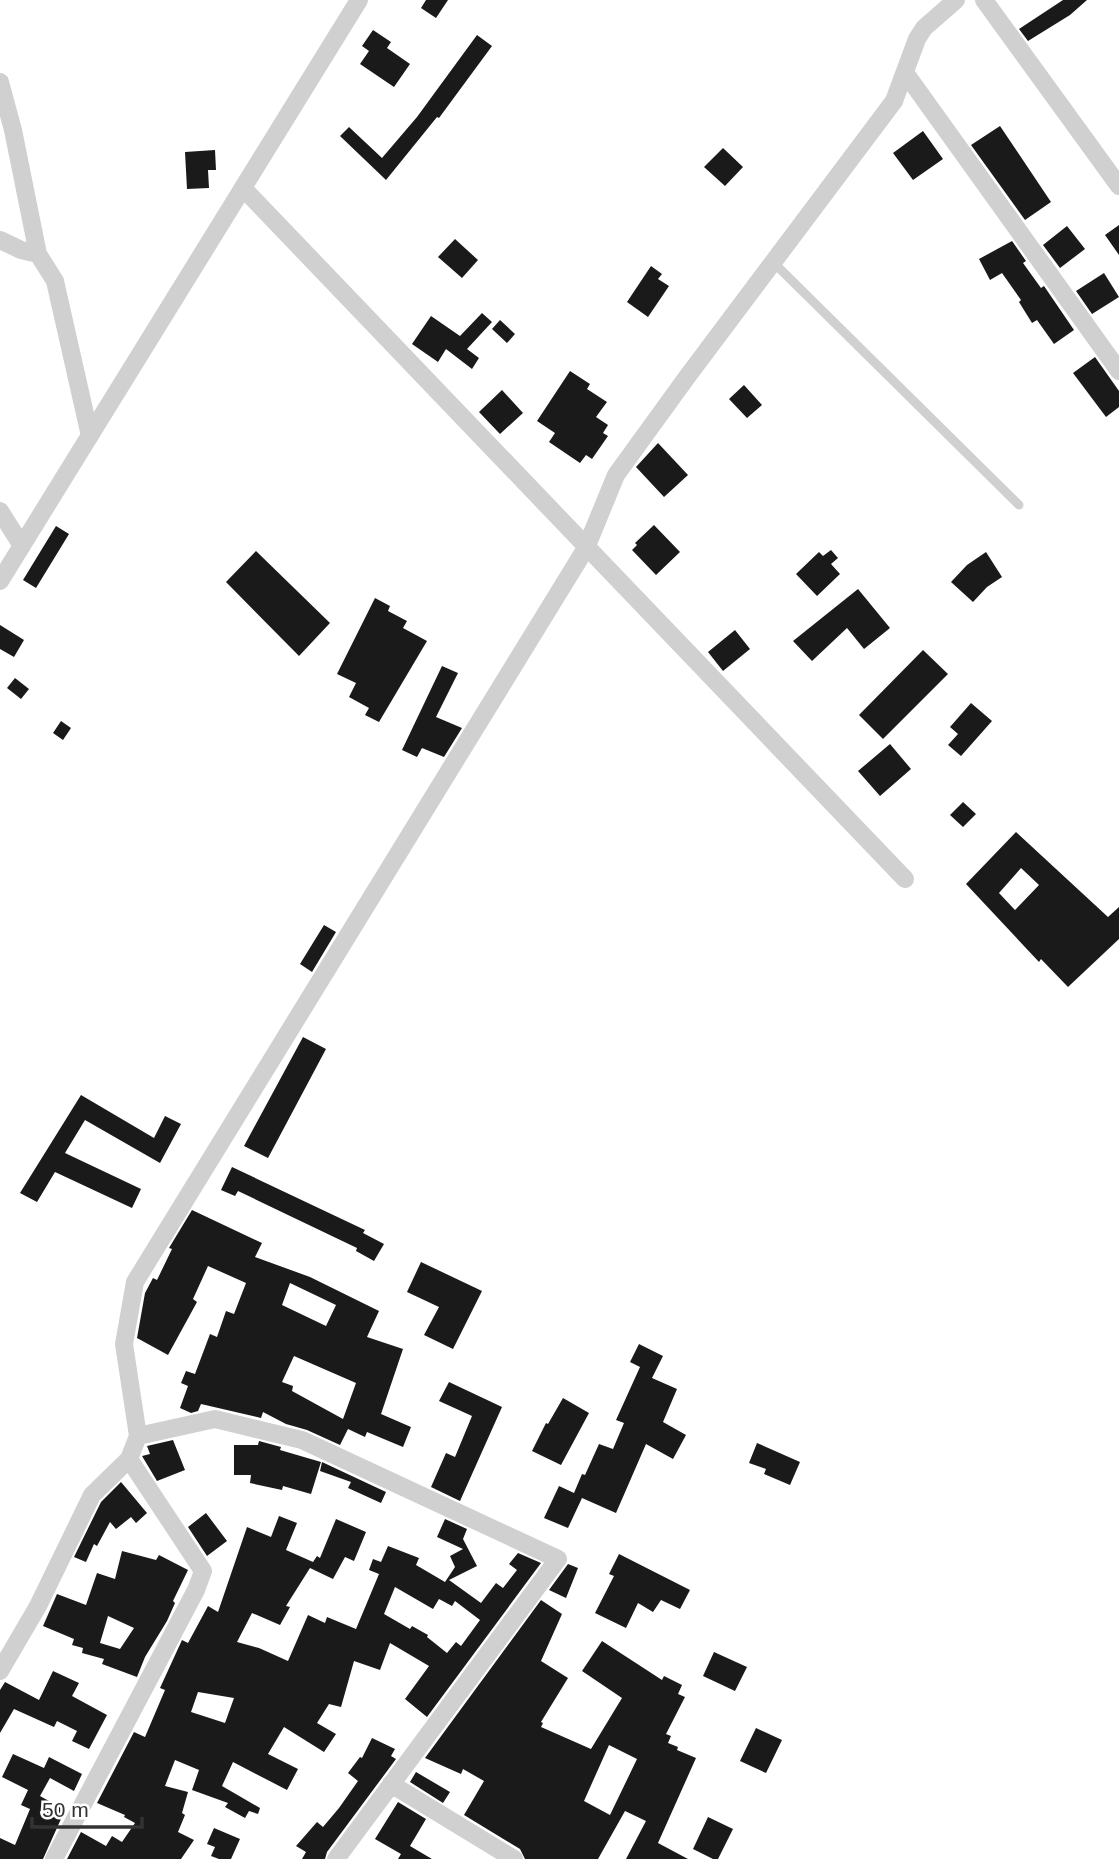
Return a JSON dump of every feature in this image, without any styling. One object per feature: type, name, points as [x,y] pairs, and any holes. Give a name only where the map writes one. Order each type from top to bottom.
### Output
[{"type":"street","points":[[0,582],[359,0]]},
{"type":"street","points":[[0,1671],[38,1606],[92,1495],[129,1459],[138,1436],[124,1344],[135,1282],[586,548],[616,475],[894,101],[917,39],[924,28],[956,0]]},
{"type":"street","points":[[984,0],[1119,186]]},
{"type":"street","points":[[906,74],[1119,372]]},
{"type":"street","points":[[0,82],[13,130],[37,254],[55,281],[90,436]]},
{"type":"street","points":[[243,188],[905,879]]},
{"type":"street","points":[[0,240],[37,254]]},
{"type":"street","points":[[0,511],[22,546]]},
{"type":"street","points":[[138,1436],[215,1419],[302,1440],[558,1559],[391,1784],[342,1857]]},
{"type":"street","points":[[54,1859],[197,1590],[203,1571],[129,1459]]},
{"type":"street","points":[[391,1784],[514,1859]]},
{"type":"lane","points":[[774,263],[1019,505]]},
{"type":"building","points":[[426,0],[448,0],[436,18],[421,8]]},
{"type":"building","points":[[1063,0],[1087,0],[1070,15],[1028,41],[1019,29]]},
{"type":"building","points":[[373,30],[391,42],[387,48],[410,64],[394,87],[360,64],[369,51],[362,46]]},
{"type":"building","points":[[477,35],[492,46],[439,118],[437,117],[386,180],[340,136],[349,127],[382,158],[417,117]]},
{"type":"building","points":[[1000,126],[1051,202],[1025,220],[971,145]]},
{"type":"building","points":[[923,131],[943,159],[913,180],[893,153]]},
{"type":"building","points":[[723,148],[743,167],[725,186],[704,167]]},
{"type":"building","points":[[215,150],[216,170],[208,170],[209,188],[187,189],[185,152]]},
{"type":"building","points":[[1119,225],[1119,255],[1105,235]]},
{"type":"building","points":[[1067,226],[1085,249],[1060,268],[1043,245]]},
{"type":"building","points":[[455,239],[478,260],[462,278],[438,257]]},
{"type":"building","points":[[1012,241],[1026,261],[1023,263],[1041,288],[1044,286],[1074,330],[1054,344],[1037,320],[1032,323],[1019,302],[1021,300],[1002,273],[990,280],[979,259]]},
{"type":"building","points":[[651,266],[662,274],[658,279],[669,286],[648,317],[627,302]]},
{"type":"building","points":[[1104,273],[1119,297],[1092,314],[1076,291]]},
{"type":"building","points":[[482,313],[492,322],[467,349],[479,358],[472,369],[446,349],[438,362],[412,344],[431,316],[460,336]]},
{"type":"building","points":[[500,320],[515,334],[507,343],[492,329]]},
{"type":"building","points":[[1095,357],[1119,391],[1119,407],[1106,417],[1073,373]]},
{"type":"building","points":[[570,371],[590,384],[587,389],[607,402],[596,417],[608,425],[603,433],[608,436],[592,459],[586,455],[580,463],[549,442],[555,433],[537,421]]},
{"type":"building","points":[[744,385],[762,405],[747,418],[729,399]]},
{"type":"building","points":[[502,390],[523,413],[500,434],[479,412]]},
{"type":"building","points":[[658,443],[688,475],[664,497],[636,467]]},
{"type":"building","points":[[654,525],[680,552],[656,575],[632,550],[637,545],[635,543]]},
{"type":"building","points":[[56,526],[69,534],[36,588],[23,580]]},
{"type":"building","points":[[831,550],[838,558],[831,564],[840,574],[817,596],[796,574],[819,552],[823,556]]},
{"type":"building","points":[[256,551],[330,623],[299,656],[226,582]]},
{"type":"building","points":[[986,552],[1002,577],[987,587],[973,602],[951,582],[967,565]]},
{"type":"building","points":[[858,589],[890,628],[864,649],[847,628],[812,661],[793,641]]},
{"type":"building","points":[[375,598],[390,606],[388,611],[407,621],[403,628],[427,641],[379,722],[365,715],[369,708],[349,697],[356,683],[337,674]]},
{"type":"building","points":[[0,625],[24,640],[14,657],[0,649]]},
{"type":"building","points":[[735,630],[750,649],[723,671],[708,652]]},
{"type":"building","points":[[923,650],[948,674],[883,739],[859,715]]},
{"type":"building","points":[[442,666],[458,673],[436,717],[462,728],[444,757],[422,748],[417,757],[402,750]]},
{"type":"building","points":[[15,678],[29,689],[21,699],[7,688]]},
{"type":"building","points":[[971,703],[992,721],[961,756],[948,745],[958,734],[950,727]]},
{"type":"building","points":[[61,721],[71,728],[63,740],[53,733]]},
{"type":"building","points":[[890,744],[911,769],[880,796],[858,771]]},
{"type":"building","points":[[963,802],[976,814],[963,827],[950,815]]},
{"type":"building","points":[[1016,832],[1108,917],[1119,907],[1119,939],[1068,987],[1041,959],[1039,962],[966,884]],"holes":[[[1021,868],[1039,885],[1015,910],[999,893]]]},
{"type":"building","points":[[324,925],[336,932],[312,972],[300,964]]},
{"type":"building","points":[[303,1037],[326,1049],[268,1158],[244,1146]]},
{"type":"building","points":[[81,1095],[154,1138],[165,1116],[181,1124],[160,1163],[85,1120],[65,1153],[141,1189],[132,1208],[55,1172],[37,1202],[20,1193]]},
{"type":"building","points":[[232,1167],[365,1230],[363,1233],[384,1244],[374,1261],[356,1251],[357,1248],[238,1191],[235,1196],[221,1190]]},
{"type":"building","points":[[192,1210],[262,1243],[255,1257],[310,1277],[379,1311],[367,1337],[403,1349],[381,1414],[411,1427],[403,1447],[367,1432],[365,1437],[348,1429],[340,1445],[263,1412],[261,1418],[201,1404],[198,1411],[191,1413],[180,1408],[188,1386],[181,1383],[186,1371],[195,1374],[210,1334],[217,1337],[226,1311],[234,1314],[246,1283],[208,1266],[193,1299],[197,1302],[168,1355],[137,1338],[145,1293],[153,1278],[157,1280],[172,1249],[169,1248]],"holes":[[[290,1283],[336,1305],[326,1326],[282,1305]],[[294,1356],[356,1383],[343,1419],[292,1391],[293,1386],[282,1382]]]},
{"type":"building","points":[[421,1262],[482,1291],[453,1349],[424,1335],[439,1307],[407,1292]]},
{"type":"building","points":[[639,1344],[663,1356],[652,1378],[677,1389],[663,1422],[686,1435],[673,1459],[646,1444],[616,1513],[582,1498],[568,1528],[544,1518],[559,1486],[574,1493],[599,1444],[613,1449],[624,1423],[616,1420],[640,1367],[630,1362]]},
{"type":"building","points":[[449,1382],[502,1407],[460,1501],[431,1487],[446,1453],[455,1457],[472,1416],[439,1401]]},
{"type":"building","points":[[563,1398],[589,1413],[561,1465],[532,1451]]},
{"type":"building","points":[[173,1440],[185,1470],[157,1481],[142,1456],[150,1454],[147,1446]]},
{"type":"building","points":[[259,1441],[321,1462],[311,1494],[283,1486],[282,1490],[250,1483],[251,1475],[234,1475],[234,1445],[258,1445]]},
{"type":"building","points":[[757,1443],[800,1462],[790,1485],[764,1474],[766,1469],[749,1463]]},
{"type":"building","points":[[322,1462],[386,1492],[381,1503],[348,1488],[351,1482],[320,1471]]},
{"type":"building","points":[[121,1482],[147,1513],[136,1523],[131,1517],[116,1529],[110,1522],[97,1546],[94,1544],[86,1562],[74,1557],[101,1502]]},
{"type":"building","points":[[206,1513],[227,1541],[207,1556],[188,1527]]},
{"type":"building","points":[[279,1516],[297,1523],[286,1550],[313,1562],[317,1556],[320,1558],[336,1519],[366,1532],[354,1561],[345,1557],[333,1579],[310,1568],[286,1606],[290,1607],[280,1625],[252,1613],[237,1642],[288,1661],[308,1615],[325,1623],[327,1617],[356,1629],[379,1574],[369,1570],[373,1559],[381,1562],[388,1546],[419,1558],[416,1565],[445,1582],[455,1567],[450,1556],[463,1549],[437,1537],[445,1519],[467,1529],[463,1539],[477,1566],[449,1580],[481,1603],[496,1583],[503,1588],[517,1570],[509,1564],[518,1553],[541,1563],[427,1717],[405,1699],[429,1666],[390,1643],[380,1670],[354,1661],[341,1707],[329,1704],[317,1723],[336,1734],[324,1752],[284,1727],[268,1754],[298,1769],[287,1790],[233,1762],[222,1786],[260,1808],[258,1814],[249,1811],[245,1818],[225,1807],[228,1803],[192,1790],[199,1770],[175,1760],[165,1786],[188,1792],[182,1813],[185,1815],[178,1832],[194,1840],[181,1859],[67,1859],[81,1832],[106,1846],[112,1836],[122,1842],[135,1823],[124,1817],[125,1815],[97,1803],[134,1732],[145,1737],[165,1690],[160,1688],[182,1640],[188,1643],[208,1606],[218,1612],[247,1527],[271,1537]],"holes":[[[395,1587],[433,1609],[439,1599],[452,1606],[455,1601],[480,1620],[461,1646],[456,1642],[447,1653],[427,1637],[428,1635],[412,1626],[410,1629],[384,1614]],[[198,1692],[234,1698],[225,1723],[191,1712]]]},
{"type":"building","points":[[122,1551],[156,1560],[159,1555],[188,1570],[167,1621],[145,1657],[137,1677],[102,1664],[104,1659],[82,1653],[83,1648],[72,1645],[74,1639],[43,1626],[57,1594],[86,1605],[97,1573],[115,1579]],"holes":[[[108,1616],[134,1628],[120,1649],[100,1643]]]},
{"type":"building","points":[[619,1554],[690,1590],[680,1609],[661,1600],[653,1612],[638,1603],[626,1628],[595,1613],[614,1576],[609,1574]]},
{"type":"building","points":[[568,1564],[578,1568],[566,1598],[549,1590]]},
{"type":"building","points":[[541,1600],[562,1614],[541,1661],[568,1678],[541,1722],[541,1727],[591,1749],[622,1698],[582,1671],[602,1641],[662,1680],[664,1676],[682,1685],[678,1694],[685,1697],[666,1734],[671,1736],[668,1743],[696,1758],[658,1843],[688,1859],[626,1859],[646,1821],[625,1811],[598,1859],[525,1859],[520,1849],[464,1815],[484,1781],[463,1769],[461,1774],[425,1758]],"holes":[[[609,1745],[637,1759],[610,1815],[584,1801]]]},
{"type":"building","points":[[714,1652],[747,1667],[735,1691],[703,1676]]},
{"type":"building","points":[[53,1671],[79,1683],[72,1696],[107,1715],[89,1749],[72,1741],[77,1731],[57,1721],[54,1727],[14,1709],[0,1733],[0,1690],[5,1682],[39,1700]]},
{"type":"building","points":[[756,1728],[782,1740],[766,1773],[740,1761]]},
{"type":"building","points":[[372,1738],[395,1749],[391,1756],[396,1759],[327,1852],[325,1859],[302,1859],[306,1852],[296,1846],[317,1822],[323,1827],[358,1781],[348,1773],[360,1757],[362,1758]]},
{"type":"building","points":[[13,1754],[44,1768],[49,1757],[82,1774],[74,1791],[50,1778],[40,1796],[65,1810],[43,1859],[0,1859],[0,1838],[15,1845],[30,1809],[21,1805],[28,1790],[2,1777]]},
{"type":"building","points":[[416,1772],[450,1792],[443,1803],[410,1782]]},
{"type":"building","points":[[398,1802],[426,1819],[410,1846],[432,1859],[398,1859],[401,1854],[375,1839]]},
{"type":"building","points":[[708,1817],[733,1829],[718,1859],[693,1849]]},
{"type":"building","points":[[214,1828],[240,1839],[231,1859],[211,1856],[215,1847],[207,1844]]}]
